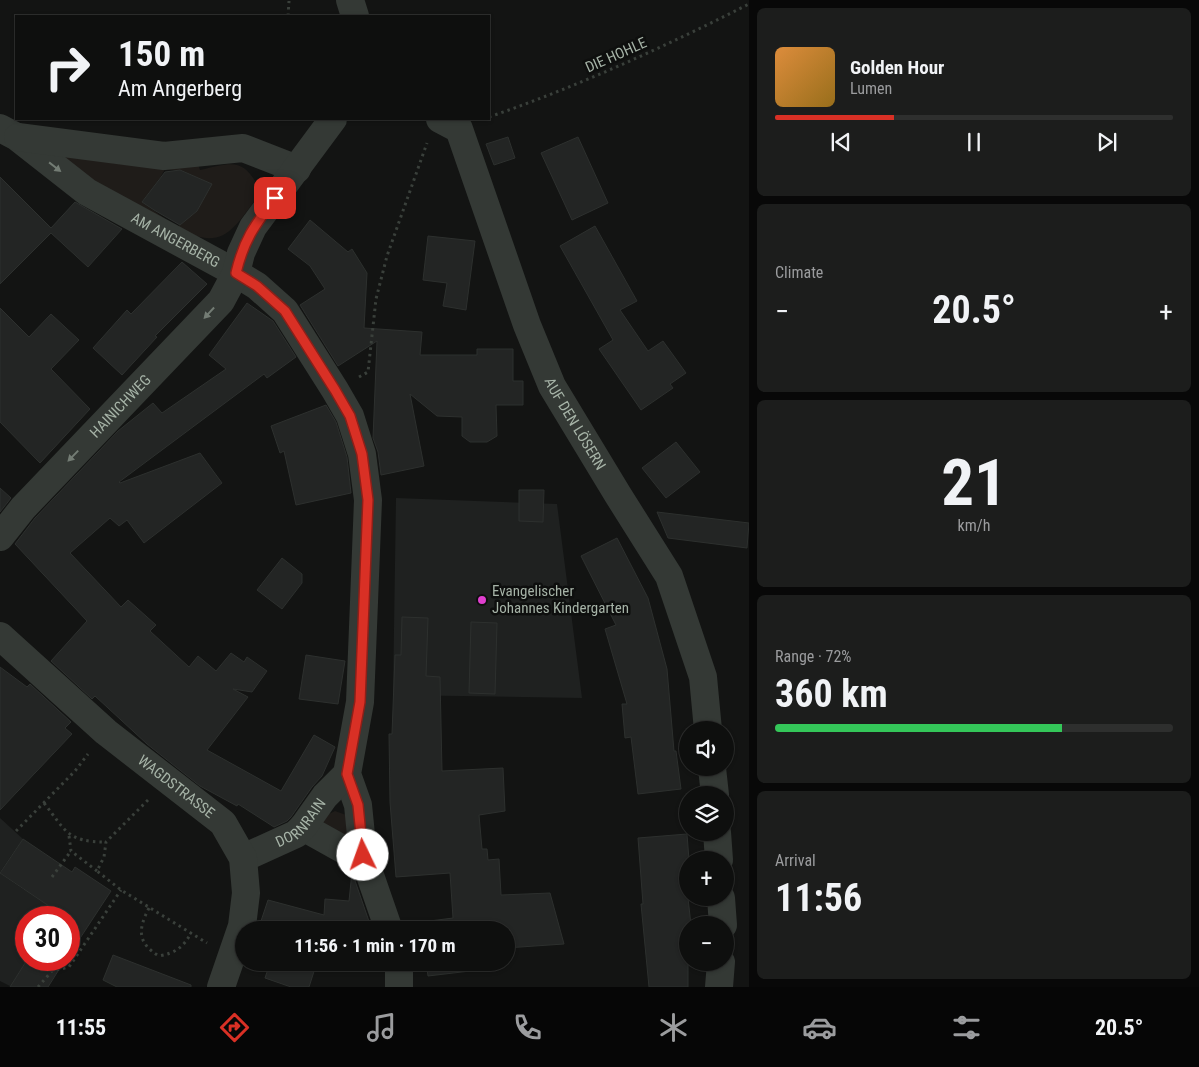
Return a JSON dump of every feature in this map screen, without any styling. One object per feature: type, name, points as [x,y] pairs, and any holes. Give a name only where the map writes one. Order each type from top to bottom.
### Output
[{"type":"street","points":[[350,0],[355,15]]},
{"type":"street","name":"AM ANGERBERG","points":[[8,132],[87,192],[236,273],[241,253],[253,227],[332,120]]},
{"type":"street","name":"AUF DEN LÖSERN","points":[[434,128],[459,129],[527,324],[552,386],[670,576],[703,677],[707,721]]},
{"type":"street","name":"AM ANGERBERG","points":[[8,132],[164,156],[243,148],[297,169]]},
{"type":"street","points":[[236,273],[257,286],[285,311],[350,416],[362,454],[368,500],[360,702],[347,774],[358,805],[363,855],[386,921]]},
{"type":"street","name":"HAINICHWEG","points":[[0,537],[23,508],[221,301],[236,273]]},
{"type":"street","name":"WAGDSTRASSE","points":[[0,636],[106,732],[223,823],[243,858],[246,893],[242,926],[221,987]]},
{"type":"street","name":"DORNRAIN","points":[[243,858],[296,834],[325,796],[347,774]]},
{"type":"street","points":[[303,827],[346,851],[363,855]]},
{"type":"street","points":[[399,971],[399,987]]},
{"type":"street","points":[[719,987],[720,971]]},
{"type":"path","points":[[288,15],[289,1]]},
{"type":"path","name":"DIE HOHLE","points":[[490,117],[598,76],[678,40],[749,4]]},
{"type":"path","points":[[335,390],[368,372],[376,299],[387,256],[434,128]]},
{"type":"path","points":[[16,831],[75,771],[106,732]]},
{"type":"path","points":[[97,871],[104,858],[106,842],[157,791],[167,778]]},
{"type":"path","points":[[44,802],[69,836],[71,850],[121,890],[213,946],[232,954]]},
{"type":"path","points":[[69,836],[90,842],[106,842]]},
{"type":"path","points":[[52,877],[71,850]]},
{"type":"path","points":[[38,987],[52,971],[69,967],[121,890]]},
{"type":"path","points":[[149,908],[142,920],[141,932],[143,942],[151,951],[159,956],[174,953],[191,933]]},
{"type":"shaded area","points":[[51,152],[118,164],[149,166],[198,164],[200,170],[221,165],[237,165],[249,173],[261,192],[244,216],[227,233],[217,237],[206,238],[193,235],[177,227],[197,211],[211,184],[183,171],[165,169],[142,202],[164,218],[145,215]]},
{"type":"shaded area","name":"Evangelischer Johannes Kindergarten","points":[[396,498],[557,504],[582,698],[393,695]]},
{"type":"shaded area","points":[[335,811],[352,817],[348,837],[323,831],[323,821],[329,814]]},
{"type":"shaded area","points":[[0,818],[23,839],[0,872]]},
{"type":"shaded area","points":[[0,873],[23,889],[52,901],[49,906],[15,906],[15,971],[20,971],[19,973],[32,981],[12,987],[0,981]]},
{"type":"building","points":[[508,137],[515,158],[494,165],[486,144]]},
{"type":"building","points":[[578,137],[608,203],[572,220],[541,153]]},
{"type":"building","points":[[180,170],[212,184],[197,211],[180,225],[142,202],[165,172]]},
{"type":"building","points":[[0,177],[51,228],[75,202],[122,229],[88,267],[51,233],[0,284]]},
{"type":"building","points":[[310,220],[348,252],[352,249],[367,273],[364,328],[422,332],[420,355],[477,355],[477,349],[513,349],[513,381],[523,381],[523,405],[496,405],[497,436],[487,442],[470,442],[462,436],[462,417],[437,416],[410,394],[424,466],[381,475],[378,452],[373,438],[377,341],[338,366],[300,305],[325,289],[310,266],[288,249]]},
{"type":"building","points":[[595,226],[637,301],[620,310],[648,351],[663,341],[686,373],[670,384],[673,388],[641,410],[599,349],[613,340],[560,246]]},
{"type":"building","points":[[428,236],[475,241],[466,310],[443,306],[447,283],[423,280]]},
{"type":"building","points":[[182,262],[207,284],[155,336],[157,337],[122,375],[93,348],[127,310],[131,314]]},
{"type":"building","points":[[247,303],[273,321],[296,357],[267,378],[264,374],[119,482],[200,453],[222,483],[144,543],[127,520],[119,526],[110,518],[70,553],[121,607],[128,600],[156,625],[150,631],[189,667],[198,656],[216,671],[231,653],[244,662],[247,657],[267,671],[252,692],[233,689],[248,697],[207,750],[281,791],[314,735],[335,747],[322,776],[291,817],[274,827],[238,804],[237,806],[200,786],[147,744],[95,696],[92,699],[51,661],[87,621],[15,544],[35,518],[118,431],[153,403],[162,413],[226,369],[209,355]]},
{"type":"building","points":[[0,308],[29,337],[51,314],[79,340],[51,369],[90,409],[40,463],[0,422]]},
{"type":"building","points":[[326,405],[336,422],[347,457],[351,493],[296,505],[284,451],[280,453],[271,426]]},
{"type":"building","points":[[676,442],[700,472],[666,498],[642,468]]},
{"type":"building","points":[[0,488],[11,498],[0,512]]},
{"type":"building","points":[[519,490],[544,490],[543,522],[519,521]]},
{"type":"building","points":[[657,512],[749,523],[747,548],[668,538]]},
{"type":"building","points":[[617,538],[648,598],[667,669],[674,751],[676,751],[681,786],[679,789],[638,794],[631,737],[625,738],[622,704],[627,704],[605,629],[616,625],[581,556]]},
{"type":"building","points":[[282,558],[302,574],[302,583],[282,609],[257,590]]},
{"type":"building","points":[[402,617],[428,618],[426,676],[440,677],[442,771],[503,768],[505,811],[479,815],[482,849],[487,849],[488,860],[499,859],[501,895],[550,893],[564,944],[515,947],[515,921],[430,921],[453,918],[450,873],[396,877],[390,802],[389,734],[392,734],[395,655],[401,655]]},
{"type":"building","points":[[471,622],[497,623],[495,694],[469,693]]},
{"type":"building","points":[[306,655],[345,661],[338,704],[299,699]]},
{"type":"building","points":[[0,667],[27,687],[30,684],[71,722],[65,728],[72,734],[0,810]]},
{"type":"building","points":[[679,835],[679,841],[688,841],[688,851],[679,851],[679,906],[689,906],[690,916],[679,916],[679,971],[688,971],[688,987],[649,987],[641,904],[643,904],[638,838]]},
{"type":"building","points":[[23,839],[72,872],[75,867],[111,891],[80,938],[80,906],[49,906],[0,873]]},
{"type":"building","points":[[352,872],[369,921],[261,921],[268,900],[324,915],[325,899],[349,901]]},
{"type":"building","points":[[113,955],[191,985],[191,987],[117,987],[103,980]]},
{"type":"building","points":[[20,971],[58,971],[48,987],[10,987]]},
{"type":"building","points":[[267,971],[314,971],[309,987],[291,987],[265,978]]},
{"type":"building","points":[[427,971],[470,971],[428,976]]},
{"type":"place","name":"Evangelischer Johannes Kindergarten","points":[[482,600]]},
{"type":"route","points":[[275,198],[253,227],[241,253],[236,273],[257,286],[285,311],[350,416],[362,454],[368,500],[360,702],[347,774],[358,805],[363,855]]}]
